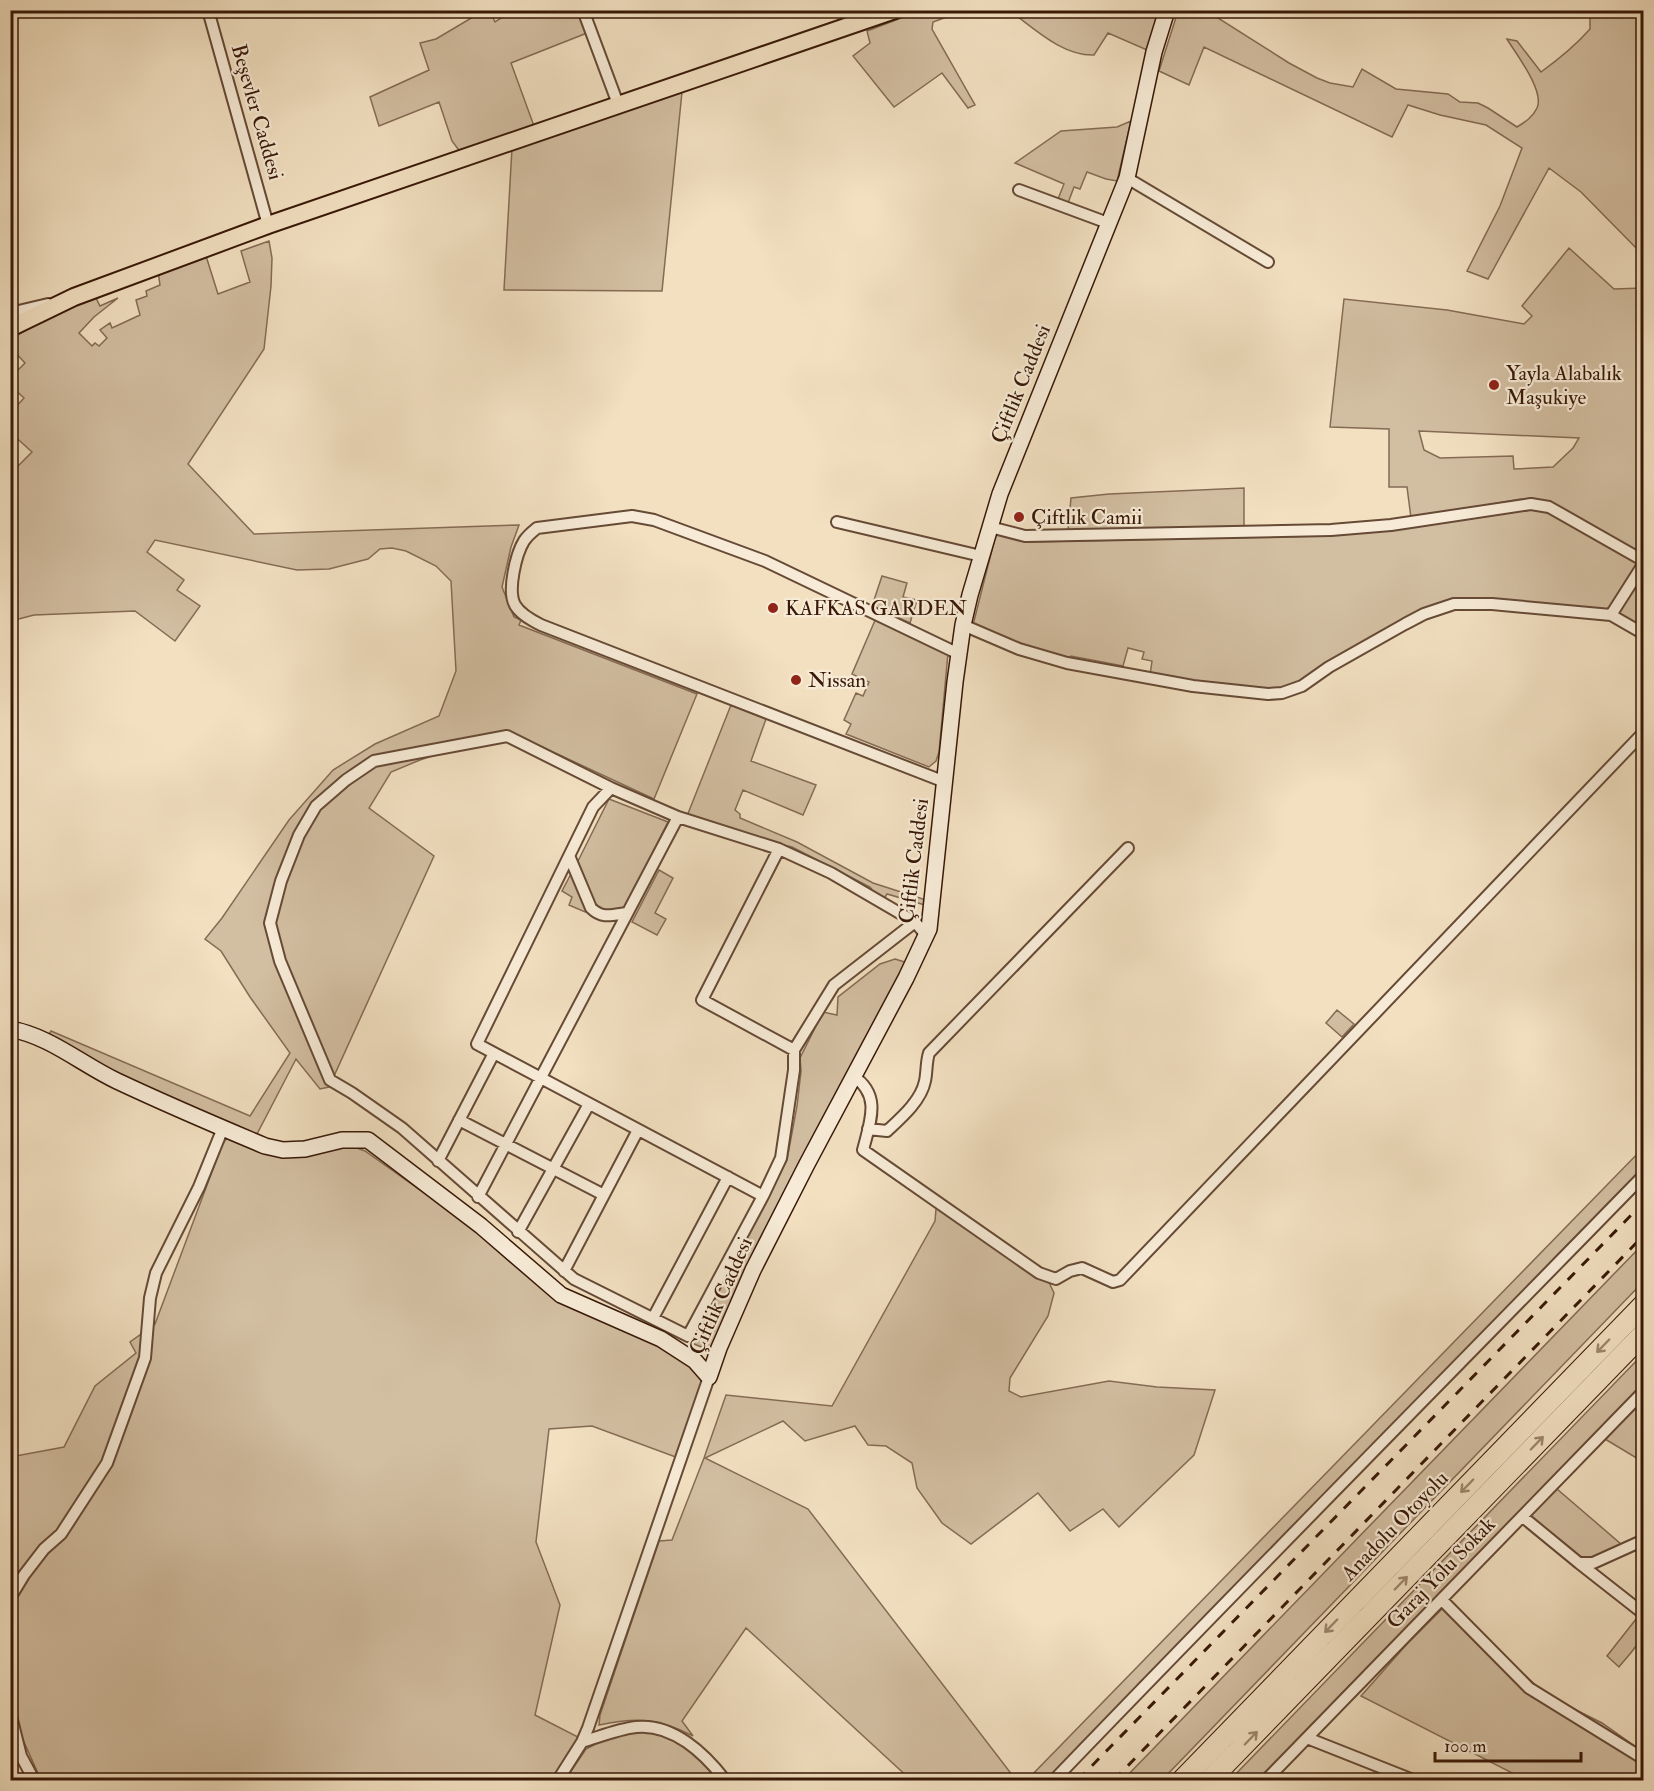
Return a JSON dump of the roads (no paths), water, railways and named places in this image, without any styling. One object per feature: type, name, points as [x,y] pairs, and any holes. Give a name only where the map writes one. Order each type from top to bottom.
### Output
[{"type":"highway","name":"Anadolu Otoyolu","points":[[1182,1780],[1644,1304]]},
{"type":"highway","points":[[1210,1780],[1644,1333]]},
{"type":"main road","points":[[10,328],[74,297],[268,225],[618,104],[853,18],[895,10]]},
{"type":"street","name":"Beşevler Caddesi","points":[[208,10],[268,225]]},
{"type":"street","points":[[583,10],[618,104]]},
{"type":"street","name":"Çiftlik Caddesi","points":[[558,1780],[582,1742],[719,1348],[753,1270],[906,978],[929,928],[963,625],[1000,494],[1127,178],[1154,52],[1167,10]]},
{"type":"street","points":[[1127,178],[1268,262]]},
{"type":"street","points":[[1019,190],[1108,223]]},
{"type":"street","points":[[10,312],[74,297]]},
{"type":"street","points":[[990,526],[1024,536],[1331,530],[1391,525],[1518,504],[1540,504],[1590,529],[1644,562],[1611,615]]},
{"type":"street","points":[[945,782],[541,625],[516,608],[511,589],[518,555],[529,534],[537,528],[632,516],[654,520],[750,554],[959,654]]},
{"type":"street","points":[[837,522],[981,556]]},
{"type":"street","points":[[963,625],[1019,649],[1067,663],[1192,686],[1268,694],[1290,691],[1302,686],[1329,667],[1414,619],[1454,604],[1492,604],[1611,615],[1644,634]]},
{"type":"street","points":[[853,1077],[864,1083],[873,1103],[863,1150],[1039,1273],[1056,1279],[1070,1271],[1082,1268],[1113,1282],[1120,1280],[1644,732]]},
{"type":"street","points":[[915,922],[834,985],[794,1050],[794,1070],[781,1158],[688,1335],[574,1279],[402,1128],[330,1080],[280,961],[270,923],[281,881],[299,835],[316,806],[346,780],[374,761],[507,736],[611,788],[678,817],[779,849],[831,873],[915,922],[926,935]]},
{"type":"street","points":[[611,788],[593,807],[477,1044],[763,1196]]},
{"type":"street","points":[[478,1197],[678,817]]},
{"type":"street","points":[[868,1129],[887,1131],[910,1109],[924,1083],[929,1053],[1128,848]]},
{"type":"street","points":[[779,849],[702,1000],[794,1050]]},
{"type":"street","points":[[570,858],[591,908],[597,914],[604,916],[626,913]]},
{"type":"street","points":[[10,1029],[27,1032],[44,1039],[116,1081],[265,1146],[283,1150],[305,1149],[342,1140],[368,1140],[481,1226],[561,1295],[661,1339],[695,1361],[709,1377]]},
{"type":"street","points":[[438,1161],[494,1053]]},
{"type":"street","points":[[518,1232],[589,1104]]},
{"type":"street","points":[[459,1120],[604,1195]]},
{"type":"street","points":[[10,1598],[37,1557],[61,1534],[107,1463],[145,1358],[150,1298],[156,1273],[199,1187],[223,1128]]},
{"type":"street","points":[[564,1271],[638,1130]]},
{"type":"street","points":[[1054,1780],[1644,1175]]},
{"type":"street","points":[[653,1318],[728,1178]]},
{"type":"street","name":"Garaj Yolu Sokak","points":[[1266,1780],[1644,1391]]},
{"type":"street","points":[[1523,1517],[1644,1614]]},
{"type":"street","points":[[1579,1563],[1593,1563],[1644,1540]]},
{"type":"street","points":[[1442,1600],[1529,1688],[1644,1759]]},
{"type":"street","points":[[10,1712],[21,1756],[34,1780]]},
{"type":"street","points":[[582,1742],[638,1727],[658,1729],[678,1737],[696,1749],[725,1780]]},
{"type":"street","points":[[1307,1738],[1413,1780]]},
{"type":"railway","points":[[1078,1780],[1644,1202]]},
{"type":"railway","points":[[1114,1780],[1644,1235]]},
{"type":"place","name":"Yayla Alabalık Maşukiye","points":[[1494,385]]},
{"type":"place","name":"Çiftlik Camii","points":[[1019,517]]},
{"type":"place","name":"KAFKAS GARDEN","points":[[773,608]]},
{"type":"place","name":"Nissan","points":[[796,680]]}]
